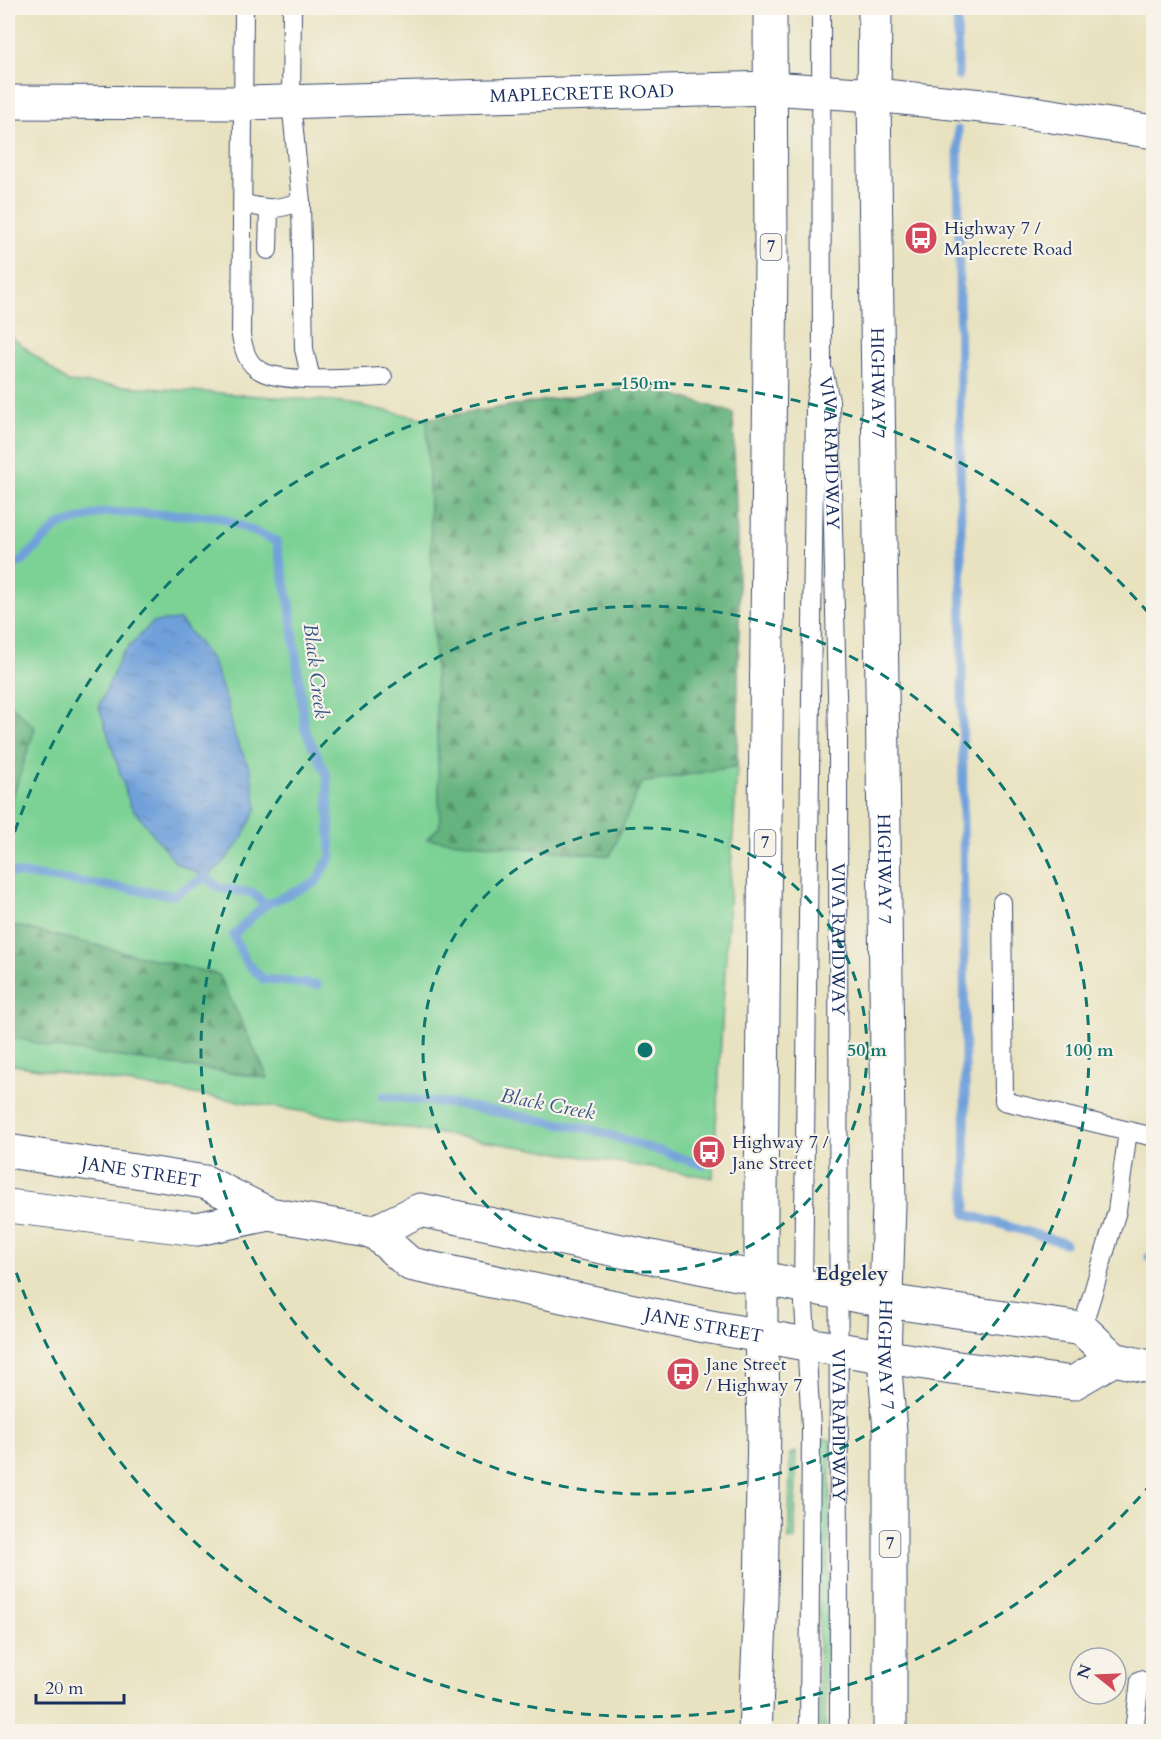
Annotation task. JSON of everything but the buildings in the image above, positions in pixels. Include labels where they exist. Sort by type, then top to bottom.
[{"type":"main road","name":"7","points":[[755,1731],[764,1424],[761,1336],[761,1172],[771,271],[770,8]]},
{"type":"main road","name":"HIGHWAY 7","points":[[875,8],[874,95],[890,1204],[884,1357],[890,1431],[890,1731]]},
{"type":"main road","name":"MAPLECRETE ROAD","points":[[8,102],[244,103],[770,88],[874,95],[1001,108],[1154,132]]},
{"type":"main road","name":"JANE STREET","points":[[8,1152],[205,1182],[269,1214],[374,1232],[410,1264],[761,1336],[884,1357],[1073,1383],[1114,1359]]},
{"type":"main road","name":"JANE STREET","points":[[8,1206],[197,1229],[269,1214]]},
{"type":"main road","points":[[374,1232],[420,1210],[839,1293],[1082,1329],[1114,1359],[1154,1368]]},
{"type":"main road","points":[[759,1655],[770,1731]]},
{"type":"lane","points":[[244,8],[241,336],[245,356],[260,371],[276,376],[383,377]]},
{"type":"lane","points":[[292,8],[291,100],[301,202],[304,349],[311,378]]},
{"type":"lane","name":"VIVA RAPIDWAY","points":[[809,1731],[811,1427],[803,1286],[815,404],[822,366],[821,8]]},
{"type":"lane","points":[[243,203],[260,208],[276,209],[301,202]]},
{"type":"lane","points":[[268,250],[269,209]]},
{"type":"lane","name":"VIVA RAPIDWAY","points":[[822,366],[830,401],[838,736],[839,1731]]},
{"type":"lane","points":[[1002,902],[1004,1101],[1154,1137]]},
{"type":"lane","points":[[1082,1329],[1117,1211],[1128,1131]]},
{"type":"lane","points":[[1134,1731],[1140,1680]]},
{"type":"green space","points":[[8,334],[68,382],[342,402],[427,419],[602,392],[739,605],[737,766],[713,1178],[8,1064]]},
{"type":"green space","points":[[643,385],[733,413],[739,605],[737,766],[641,783],[610,856],[427,839],[440,826],[427,419]]},
{"type":"green space","points":[[8,702],[35,728],[8,812]]},
{"type":"green space","points":[[8,924],[219,975],[268,1078],[56,1048],[8,1036]]},
{"type":"green space","points":[[821,1439],[831,1440],[825,1731],[819,1732],[819,1572]]},
{"type":"green space","points":[[796,1452],[795,1540],[789,1540],[790,1454]]},
{"type":"water","points":[[180,620],[212,660],[227,702],[235,737],[250,769],[257,808],[241,840],[223,863],[206,877],[176,863],[130,805],[99,706],[122,654],[153,622]]},
{"type":"waterway","points":[[957,8],[958,76]]},
{"type":"waterway","points":[[958,130],[966,1214],[1065,1243]]},
{"type":"waterway","name":"Black Creek","points":[[8,568],[22,561],[59,525],[104,512],[217,516],[276,541],[290,606],[305,730],[327,775],[331,856],[316,882],[265,905],[233,935],[246,962],[263,979],[317,985]]},
{"type":"waterway","points":[[8,872],[173,895],[206,877],[219,888],[253,893],[265,905]]},
{"type":"waterway","name":"Black Creek","points":[[383,1096],[460,1105],[594,1130],[703,1165]]},
{"type":"waterway","name":"Black Creek","points":[[1149,1257],[1154,1258]]},
{"type":"place","name":"Highway 7 / Maplecrete Road","points":[[921,238]]},
{"type":"place","name":"Highway 7 / Jane Street","points":[[709,1152]]},
{"type":"place","name":"Jane Street / Highway 7","points":[[683,1374]]},
{"type":"district","name":"Edgeley","points":[[852,1273]]}]
